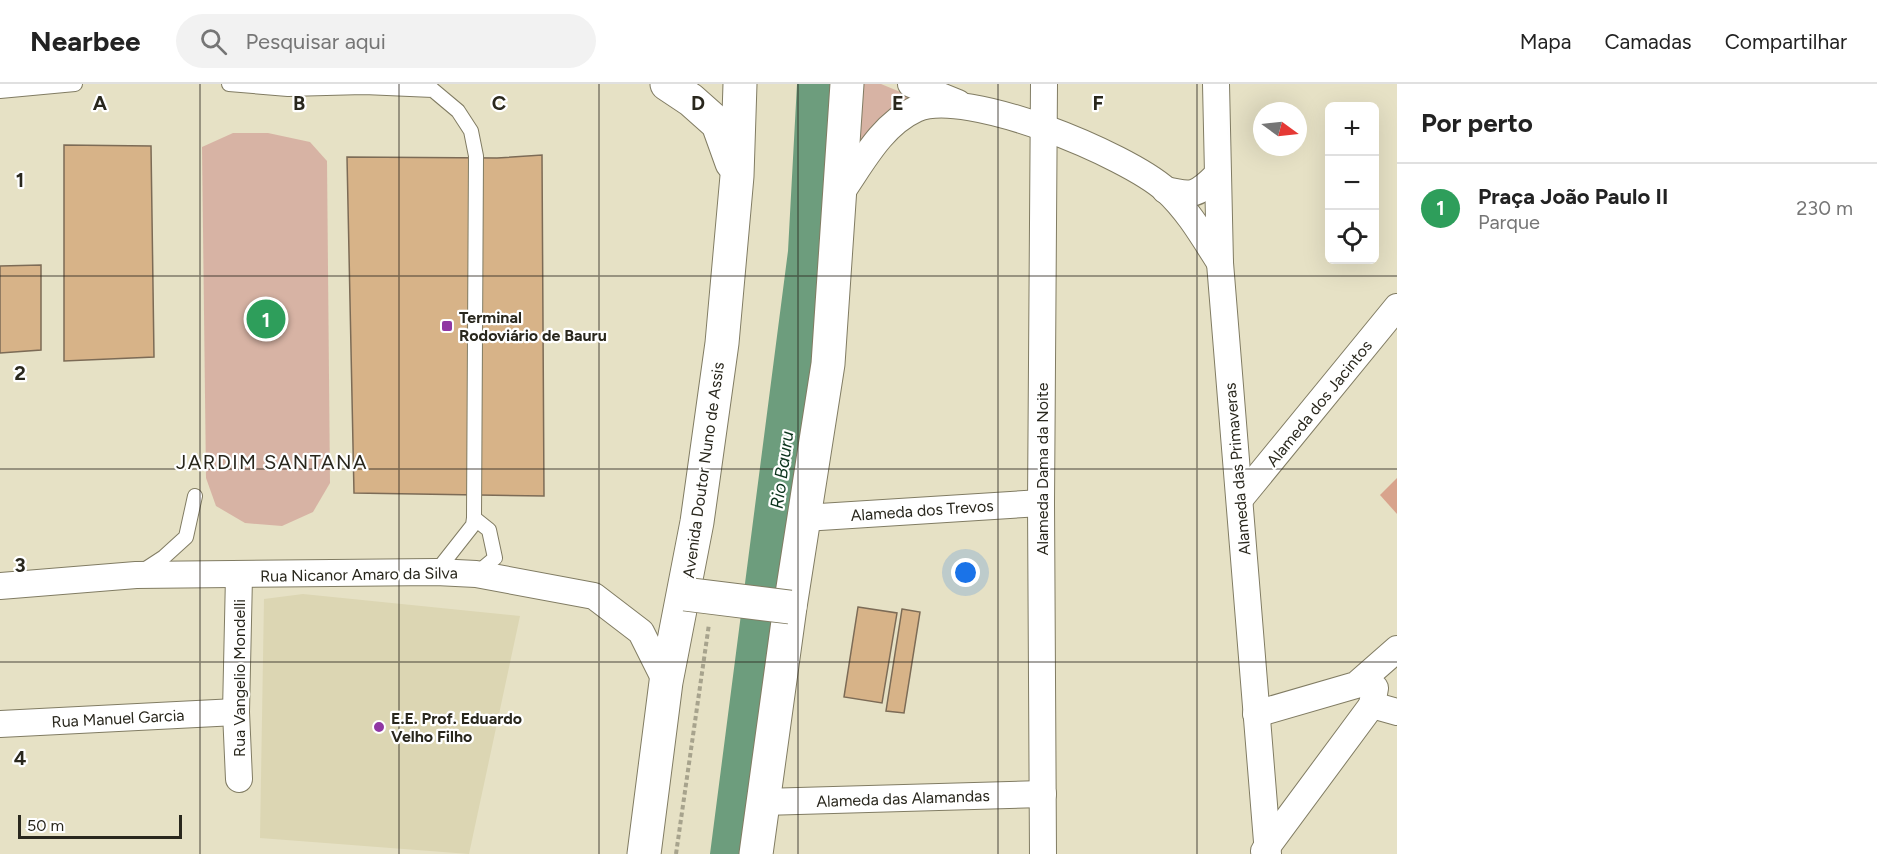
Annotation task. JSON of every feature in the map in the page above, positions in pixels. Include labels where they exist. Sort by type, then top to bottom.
[{"type":"main road","points":[[667,84],[691,100],[718,124],[737,176]]},
{"type":"main road","name":"Avenida Doutor Nuno de Assis","points":[[644,854],[666,682],[685,594],[722,343],[737,176],[740,84]]},
{"type":"main road","points":[[756,854],[790,607],[828,364],[842,193],[847,84]]},
{"type":"main road","points":[[685,594],[790,607]]},
{"type":"street","points":[[911,84],[966,107],[1015,117],[1115,156],[1165,190],[1193,222],[1220,263]]},
{"type":"street","name":"Alameda Dama da Noite","points":[[1043,854],[1041,503],[1044,84]]},
{"type":"street","name":"Alameda das Primaveras","points":[[1216,84],[1216,176],[1220,263],[1266,851]]},
{"type":"street","points":[[842,193],[887,129],[917,108],[966,107]]},
{"type":"street","points":[[1165,190],[1189,195],[1202,190],[1216,176]]},
{"type":"street","name":"Alameda dos Jacintos","points":[[1240,499],[1397,307]]},
{"type":"street","name":"Alameda dos Trevos","points":[[804,518],[1041,503]]},
{"type":"street","name":"Rua Nicanor Amaro da Silva","points":[[2,583],[136,575],[239,576],[436,572],[476,574],[594,596],[641,632],[666,682]]},
{"type":"street","name":"Rua Vangelio Mondelli","points":[[239,576],[236,712],[239,779]]},
{"type":"street","points":[[1256,714],[1356,685],[1388,657]]},
{"type":"street","points":[[1266,851],[1372,705],[1388,657]]},
{"type":"street","points":[[1372,705],[1397,712]]},
{"type":"street","name":"Rua Manuel Garcia","points":[[0,724],[236,712]]},
{"type":"street","name":"Alameda das Alamandas","points":[[763,802],[1043,794]]},
{"type":"lane","points":[[0,91],[75,84]]},
{"type":"lane","points":[[229,84],[288,89],[364,87],[433,90],[458,111],[471,131],[476,156],[474,518],[473,525],[436,572]]},
{"type":"lane","points":[[136,575],[164,557],[186,537],[195,496]]},
{"type":"lane","points":[[474,518],[489,530],[495,558],[476,574]]},
{"type":"shaded area","points":[[862,84],[881,84],[915,98],[860,155]]},
{"type":"shaded area","points":[[233,133],[268,133],[310,142],[327,161],[330,483],[313,512],[282,526],[245,523],[216,506],[206,478],[202,147]]},
{"type":"shaded area","points":[[1397,478],[1397,514],[1380,495]]},
{"type":"shaded area","name":"E.E. Prof. Eduardo Velho Filho","points":[[303,594],[520,616],[469,854],[260,838],[264,599]]},
{"type":"water","name":"Rio Bauru","points":[[797,84],[844,84],[844,100],[753,854],[710,854],[788,251]]},
{"type":"building","points":[[64,145],[151,146],[154,357],[64,361]]},
{"type":"building","name":"Terminal Rodoviário de Bauru","points":[[542,155],[544,496],[354,493],[347,157],[497,158]]},
{"type":"building","points":[[41,265],[41,350],[0,353],[0,266]]},
{"type":"building","points":[[858,607],[897,613],[882,703],[844,697]]},
{"type":"building","points":[[902,609],[920,612],[904,713],[886,711]]},
{"type":"place","name":"Praça João Paulo II","points":[[266,319]]},
{"type":"place","name":"Terminal Rodoviário de Bauru","points":[[447,326]]},
{"type":"place","name":"E.E. Prof. Eduardo Velho Filho","points":[[379,727]]},
{"type":"district","name":"JARDIM SANTANA","points":[[272,462]]}]
